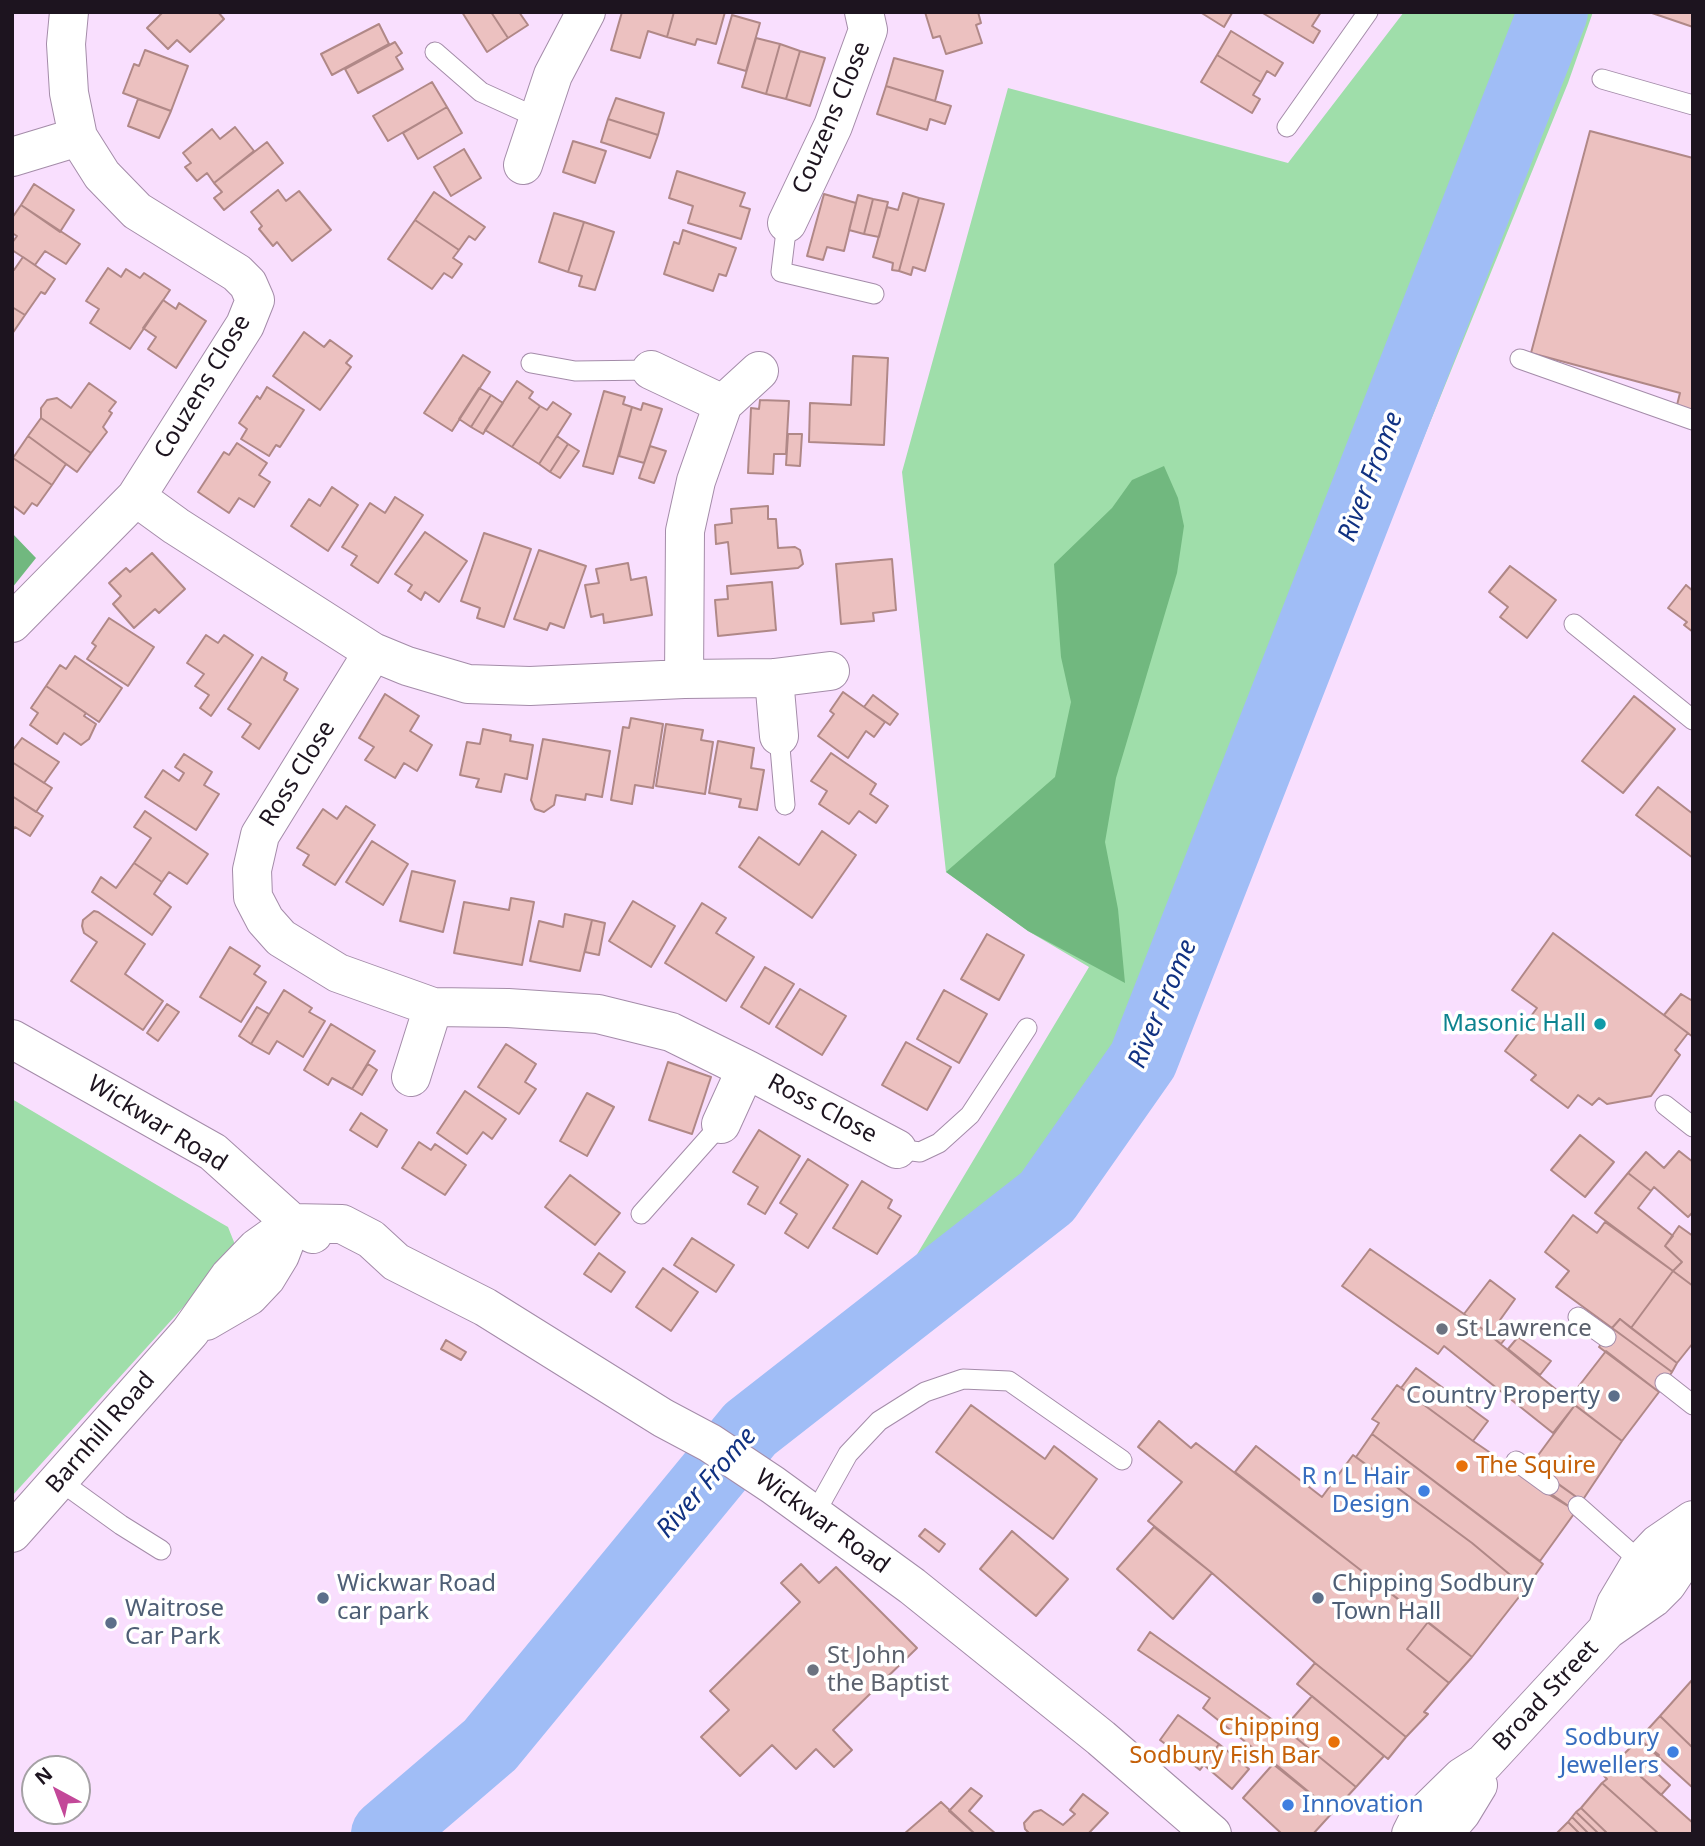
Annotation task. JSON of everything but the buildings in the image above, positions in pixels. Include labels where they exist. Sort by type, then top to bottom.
[{"type":"street","name":"Couzens Close","points":[[12,624],[136,497],[245,325],[255,300],[248,284],[237,273],[137,211],[102,175],[78,136],[69,93],[66,44],[69,12]]},
{"type":"street","points":[[523,165],[553,75],[586,12]]},
{"type":"street","name":"Couzens Close","points":[[788,223],[833,126],[868,30],[864,12]]},
{"type":"street","points":[[12,157],[78,136]]},
{"type":"street","points":[[651,370],[723,404]]},
{"type":"street","points":[[684,679],[685,531],[696,481],[723,404],[759,371]]},
{"type":"street","points":[[136,497],[176,526],[373,652],[407,666],[468,684],[530,686],[774,678],[830,671]]},
{"type":"street","name":"Ross Close","points":[[373,652],[260,835],[252,870],[253,897],[265,920],[281,938],[338,973],[433,1007],[508,1008],[598,1014],[670,1032],[897,1149]]},
{"type":"street","points":[[774,678],[779,736]]},
{"type":"street","points":[[411,1077],[433,1007]]},
{"type":"street","name":"Wickwar Road","points":[[12,1039],[213,1152],[292,1223],[344,1251],[370,1260],[396,1262],[485,1307],[663,1418],[710,1443],[769,1482],[912,1586],[1101,1738],[1212,1834]]},
{"type":"street","name":"Ross Close","points":[[720,1124],[746,1069]]},
{"type":"street","name":"Barnhill Road","points":[[12,1533],[190,1332],[239,1267],[257,1248],[292,1223]]},
{"type":"street","name":"Broad Street","points":[[1608,1630],[1616,1604],[1640,1562],[1658,1544],[1693,1521]]},
{"type":"street","name":"Broad Street","points":[[1411,1834],[1418,1820],[1442,1795],[1462,1777],[1484,1763],[1608,1630],[1653,1598],[1667,1584],[1681,1563],[1693,1521]]},
{"type":"street","name":"Broad Street","points":[[1443,1834],[1477,1789],[1484,1763]]},
{"type":"lane","points":[[1287,127],[1368,12]]},
{"type":"lane","points":[[435,52],[481,92],[538,118]]},
{"type":"lane","points":[[1602,79],[1693,104]]},
{"type":"lane","points":[[788,223],[781,272],[874,294]]},
{"type":"lane","points":[[1520,359],[1693,420]]},
{"type":"lane","points":[[531,363],[575,371],[651,370]]},
{"type":"lane","points":[[1574,624],[1693,720]]},
{"type":"lane","points":[[779,736],[785,805]]},
{"type":"lane","points":[[897,1149],[920,1152],[939,1143],[970,1115],[1027,1028]]},
{"type":"lane","points":[[1665,1105],[1693,1127]]},
{"type":"lane","points":[[641,1214],[720,1124]]},
{"type":"lane","points":[[1578,1317],[1606,1337]]},
{"type":"lane","points":[[814,1515],[848,1454],[879,1421],[925,1392],[963,1379],[1009,1381],[1122,1460]]},
{"type":"lane","points":[[1665,1383],[1693,1405]]},
{"type":"lane","points":[[1516,1461],[1549,1485]]},
{"type":"lane","points":[[60,1481],[161,1550]]},
{"type":"lane","points":[[1578,1506],[1640,1562]]},
{"type":"green space","points":[[1404,12],[1593,12],[1568,83],[1169,1064],[1060,1211],[944,1303],[910,1266],[1089,967],[1028,931],[946,872],[902,472],[1008,88],[1288,163]]},
{"type":"green space","points":[[1164,466],[1178,498],[1184,526],[1177,573],[1116,778],[1105,842],[1118,909],[1125,983],[1028,931],[946,872],[1055,777],[1071,702],[1061,657],[1054,564],[1112,508],[1132,480]]},
{"type":"green space","points":[[12,533],[36,558],[12,588]]},
{"type":"green space","points":[[12,1099],[228,1227],[234,1242],[234,1251],[12,1496]]},
{"type":"waterway","name":"River Frome","points":[[386,1834],[490,1745],[750,1429],[1047,1197],[1143,1060],[1553,12]]},
{"type":"place","name":"Masonic Hall","points":[[1600,1024]]},
{"type":"place","name":"St Lawrence","points":[[1442,1329]]},
{"type":"place","name":"Country Property","points":[[1614,1396]]},
{"type":"place","name":"The Squire","points":[[1462,1466]]},
{"type":"place","name":"R n L Hair Design","points":[[1424,1491]]},
{"type":"place","name":"Wickwar Road car park","points":[[323,1598]]},
{"type":"place","name":"Chipping Sodbury Town Hall","points":[[1318,1598]]},
{"type":"place","name":"Waitrose Car Park","points":[[111,1623]]},
{"type":"place","name":"St John the Baptist","points":[[813,1670]]},
{"type":"place","name":"Chipping Sodbury Fish Bar","points":[[1334,1742]]},
{"type":"place","name":"Sodbury Jewellers","points":[[1673,1752]]},
{"type":"place","name":"Innovation","points":[[1288,1805]]}]
